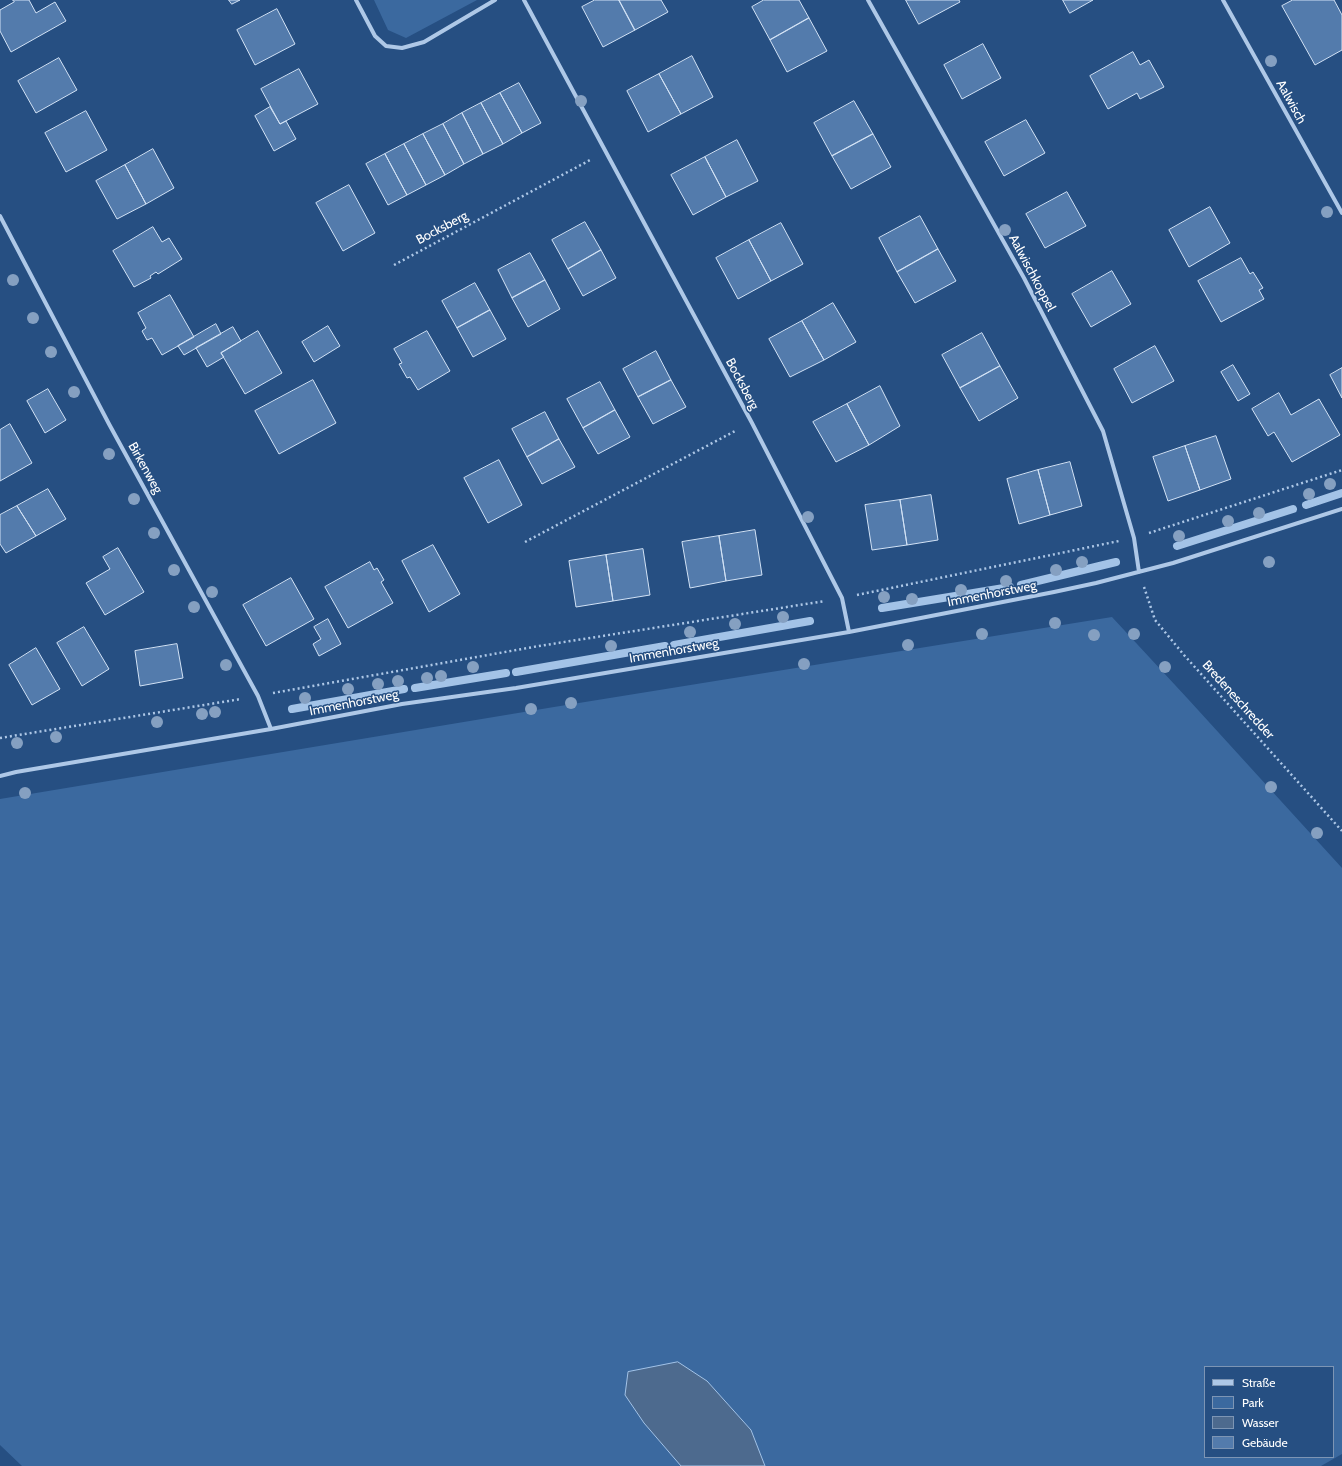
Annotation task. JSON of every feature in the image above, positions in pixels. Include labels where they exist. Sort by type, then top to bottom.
[{"type":"street","points":[[356,0],[375,36],[386,46],[402,48],[424,42],[496,0]]},
{"type":"street","name":"Bocksberg","points":[[524,0],[752,423],[842,598],[849,632]]},
{"type":"street","name":"Aalwischkoppel","points":[[868,0],[1020,271],[1103,431],[1134,538],[1139,572]]},
{"type":"street","name":"Aalwisch","points":[[1223,0],[1342,214]]},
{"type":"street","name":"Birkenweg","points":[[0,216],[109,424],[258,696],[271,729]]},
{"type":"street","name":"Immenhorstweg","points":[[0,776],[16,772],[271,729],[402,704],[516,688],[849,632],[1096,583],[1173,563],[1342,509]]},
{"type":"path","name":"Bocksberg","points":[[394,265],[605,152]]},
{"type":"path","points":[[525,542],[752,423]]},
{"type":"path","points":[[0,738],[258,696],[539,646],[842,598],[1134,538],[1342,470]]},
{"type":"path","name":"Bredeneschredder","points":[[1139,572],[1154,620],[1342,831]]},
{"type":"green space","points":[[374,0],[477,0],[406,38],[388,30]]},
{"type":"green space","points":[[1112,617],[1342,868],[1342,1454],[1321,1466],[765,1466],[751,1430],[707,1381],[625,1395],[644,1423],[681,1466],[22,1466],[0,1445],[0,799],[554,707]]},
{"type":"water","points":[[678,1362],[707,1381],[751,1430],[765,1466],[681,1466],[644,1423],[625,1395],[628,1372]]},
{"type":"building","points":[[13,0],[29,0],[36,13],[55,2],[66,21],[11,52],[0,31],[0,10],[14,2]]},
{"type":"building","points":[[229,0],[240,0],[232,4]]},
{"type":"building","points":[[595,0],[619,0],[635,30],[603,47],[582,7]]},
{"type":"building","points":[[619,0],[661,0],[668,12],[635,30]]},
{"type":"building","points":[[764,0],[799,0],[809,18],[770,40],[752,7]]},
{"type":"building","points":[[906,0],[959,0],[960,2],[919,24]]},
{"type":"building","points":[[1063,0],[1093,0],[1070,13]]},
{"type":"building","points":[[1293,0],[1334,0],[1342,15],[1342,50],[1315,65],[1282,6]]},
{"type":"building","points":[[277,9],[295,44],[255,65],[237,30]]},
{"type":"building","points":[[809,18],[827,51],[787,72],[770,40]]},
{"type":"building","points":[[983,44],[1001,78],[962,99],[944,65]]},
{"type":"building","points":[[1133,52],[1140,65],[1149,60],[1164,87],[1140,99],[1137,93],[1108,109],[1090,76]]},
{"type":"building","points":[[692,56],[713,97],[681,114],[659,74]]},
{"type":"building","points":[[59,58],[77,90],[36,113],[18,81]]},
{"type":"building","points":[[299,69],[318,104],[280,124],[261,89]]},
{"type":"building","points":[[659,74],[681,114],[648,132],[627,91]]},
{"type":"building","points":[[519,83],[541,123],[522,133],[500,93]]},
{"type":"building","points":[[500,93],[522,133],[503,144],[481,103]]},
{"type":"building","points":[[854,101],[873,134],[832,156],[814,123]]},
{"type":"building","points":[[481,103],[503,144],[483,154],[462,113]]},
{"type":"building","points":[[270,107],[280,124],[286,121],[296,139],[274,151],[255,116]]},
{"type":"building","points":[[86,111],[107,150],[66,172],[45,133]]},
{"type":"building","points":[[462,113],[483,154],[464,164],[443,124]]},
{"type":"building","points":[[1026,120],[1045,153],[1004,176],[985,142]]},
{"type":"building","points":[[443,124],[464,164],[445,175],[423,134]]},
{"type":"building","points":[[423,134],[445,175],[426,185],[404,144]]},
{"type":"building","points":[[873,134],[891,167],[851,189],[832,156]]},
{"type":"building","points":[[737,140],[758,181],[726,197],[705,157]]},
{"type":"building","points":[[404,144],[426,185],[407,195],[385,154]]},
{"type":"building","points":[[153,149],[174,188],[146,204],[125,165]]},
{"type":"building","points":[[385,154],[407,195],[388,205],[366,164]]},
{"type":"building","points":[[705,157],[726,197],[693,215],[671,175]]},
{"type":"building","points":[[125,165],[146,204],[117,219],[96,181]]},
{"type":"building","points":[[349,185],[375,233],[343,251],[316,203]]},
{"type":"building","points":[[1067,192],[1086,226],[1045,248],[1026,214]]},
{"type":"building","points":[[1210,207],[1230,243],[1189,267],[1169,230]]},
{"type":"building","points":[[920,216],[938,249],[897,272],[879,238]]},
{"type":"building","points":[[585,222],[601,250],[568,269],[552,240]]},
{"type":"building","points":[[781,223],[803,264],[771,281],[749,240]]},
{"type":"building","points":[[153,227],[162,242],[169,238],[182,259],[158,274],[156,272],[150,276],[151,278],[134,287],[113,251]]},
{"type":"building","points":[[749,240],[771,281],[738,299],[716,258]]},
{"type":"building","points":[[938,249],[956,281],[915,303],[897,272]]},
{"type":"building","points":[[601,250],[616,278],[583,296],[568,269]]},
{"type":"building","points":[[530,253],[545,280],[512,298],[498,270]]},
{"type":"building","points":[[1241,258],[1250,274],[1253,272],[1263,288],[1259,290],[1264,299],[1221,322],[1198,281]]},
{"type":"building","points":[[1112,271],[1131,304],[1091,327],[1072,294]]},
{"type":"building","points":[[545,280],[560,309],[528,327],[512,298]]},
{"type":"building","points":[[475,283],[490,310],[457,328],[442,301]]},
{"type":"building","points":[[170,295],[194,337],[162,355],[152,338],[147,340],[142,331],[146,328],[138,313]]},
{"type":"building","points":[[833,303],[856,342],[824,360],[802,321]]},
{"type":"building","points":[[490,310],[506,339],[473,357],[457,328]]},
{"type":"building","points":[[802,321],[824,360],[790,377],[769,339]]},
{"type":"building","points":[[216,324],[221,334],[184,355],[178,346]]},
{"type":"building","points":[[328,326],[340,346],[314,362],[302,342]]},
{"type":"building","points":[[233,327],[241,341],[221,353],[224,357],[207,367],[196,348]]},
{"type":"building","points":[[258,331],[282,373],[245,394],[221,353]]},
{"type":"building","points":[[427,331],[450,371],[418,390],[410,377],[407,378],[399,364],[402,363],[394,349]]},
{"type":"building","points":[[982,333],[1000,366],[960,388],[942,355]]},
{"type":"building","points":[[1155,346],[1174,381],[1132,403],[1114,369]]},
{"type":"building","points":[[656,351],[671,380],[638,397],[623,369]]},
{"type":"building","points":[[1233,365],[1250,394],[1238,401],[1221,372]]},
{"type":"building","points":[[1000,366],[1018,398],[979,421],[960,388]]},
{"type":"building","points":[[1342,368],[1342,398],[1330,375]]},
{"type":"building","points":[[313,380],[336,423],[279,454],[255,411]]},
{"type":"building","points":[[671,380],[686,407],[653,424],[638,397]]},
{"type":"building","points":[[600,382],[615,410],[583,428],[567,399]]},
{"type":"building","points":[[880,386],[900,426],[869,445],[847,404]]},
{"type":"building","points":[[48,389],[66,420],[45,433],[27,401]]},
{"type":"building","points":[[1279,393],[1291,415],[1319,399],[1340,435],[1292,462],[1274,432],[1268,436],[1252,409]]},
{"type":"building","points":[[847,404],[869,445],[836,462],[813,422]]},
{"type":"building","points":[[615,410],[630,437],[598,454],[583,428]]},
{"type":"building","points":[[545,412],[559,439],[527,457],[512,429]]},
{"type":"building","points":[[10,424],[32,463],[0,481],[0,430]]},
{"type":"building","points":[[1216,436],[1231,479],[1200,490],[1185,446]]},
{"type":"building","points":[[559,439],[575,467],[542,484],[527,457]]},
{"type":"building","points":[[1185,446],[1200,490],[1168,501],[1153,457]]},
{"type":"building","points":[[499,460],[522,505],[488,523],[464,478]]},
{"type":"building","points":[[1070,462],[1082,506],[1050,515],[1038,470]]},
{"type":"building","points":[[1038,470],[1050,515],[1019,524],[1007,479]]},
{"type":"building","points":[[48,489],[66,519],[36,536],[17,506]]},
{"type":"building","points":[[931,495],[938,540],[907,545],[900,500]]},
{"type":"building","points":[[900,500],[907,545],[872,550],[865,505]]},
{"type":"building","points":[[17,506],[36,536],[6,553],[0,544],[0,515]]},
{"type":"building","points":[[755,530],[762,575],[726,581],[719,536]]},
{"type":"building","points":[[719,536],[726,581],[690,588],[682,542]]},
{"type":"building","points":[[433,545],[460,594],[429,612],[402,561]]},
{"type":"building","points":[[118,548],[144,592],[105,615],[86,583],[110,569],[103,557]]},
{"type":"building","points":[[643,549],[650,595],[613,601],[606,555]]},
{"type":"building","points":[[606,555],[613,601],[576,607],[569,561]]},
{"type":"building","points":[[370,562],[374,570],[377,568],[384,580],[381,582],[393,603],[348,628],[325,587]]},
{"type":"building","points":[[291,578],[314,619],[266,646],[243,605]]},
{"type":"building","points":[[328,619],[341,644],[319,656],[313,644],[321,639],[314,627]]},
{"type":"building","points":[[84,627],[109,669],[82,686],[57,643]]},
{"type":"building","points":[[177,644],[183,678],[140,686],[135,651]]},
{"type":"building","points":[[36,648],[60,689],[32,705],[9,665]]},
{"type":"waterway","points":[[1306,505],[1342,493]]},
{"type":"waterway","points":[[1177,546],[1293,509]]},
{"type":"waterway","points":[[1021,585],[1116,562]]},
{"type":"waterway","points":[[882,608],[1010,587]]},
{"type":"waterway","points":[[674,645],[810,621]]},
{"type":"waterway","points":[[516,672],[665,646]]},
{"type":"waterway","points":[[415,688],[506,673]]},
{"type":"waterway","points":[[292,709],[404,689]]}]
